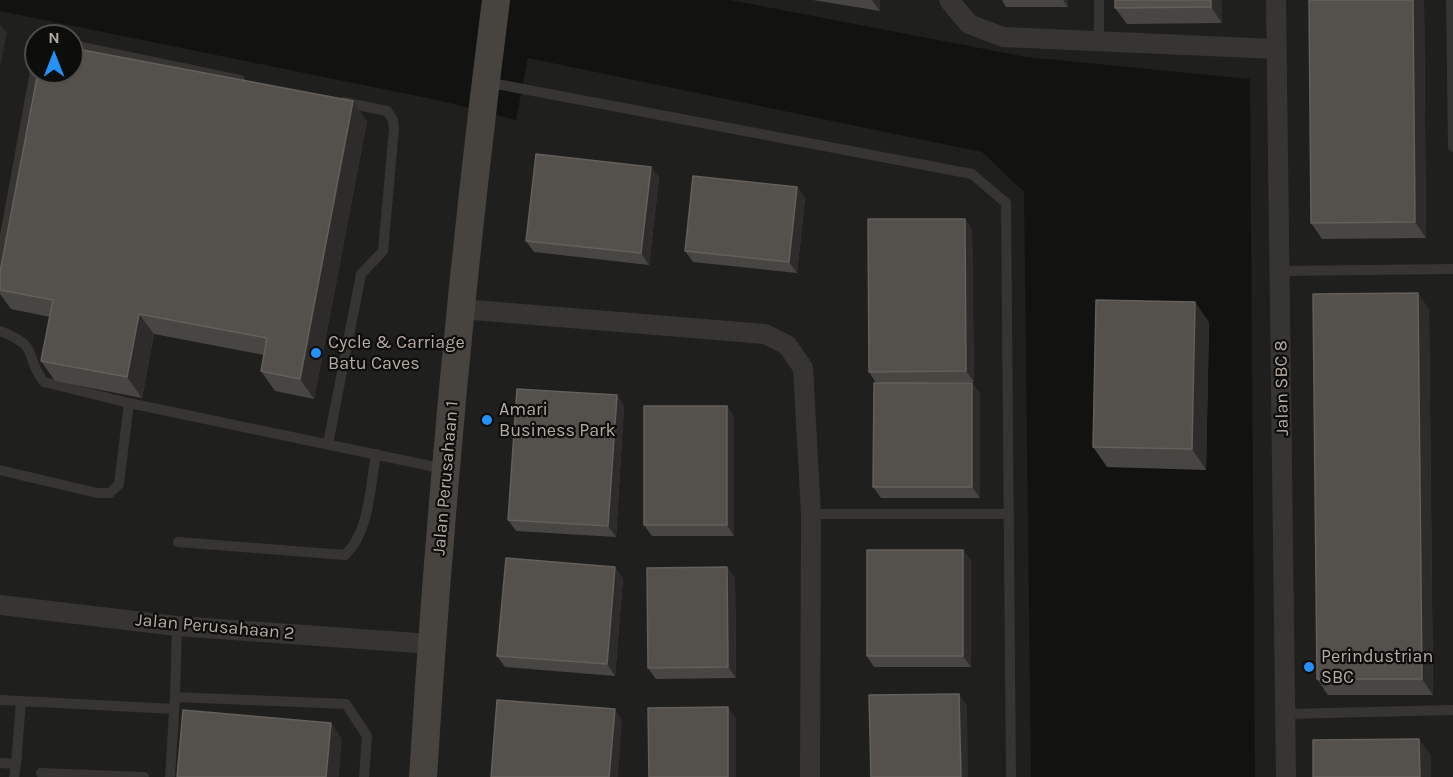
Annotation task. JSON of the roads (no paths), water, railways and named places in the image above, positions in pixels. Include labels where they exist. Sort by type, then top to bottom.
[{"type":"street","name":"Jalan Perusahaan 1","points":[[423,777],[431,644],[461,309],[496,0]]},
{"type":"street","points":[[949,0],[969,24],[1004,37],[1276,49]]},
{"type":"street","name":"Jalan SBC 8","points":[[1276,0],[1287,714],[1286,777]]},
{"type":"street","points":[[461,309],[765,334],[787,345],[803,368],[811,514],[810,777]]},
{"type":"street","name":"Jalan Perusahaan 2","points":[[0,605],[177,626],[431,644]]},
{"type":"lane","points":[[1099,0],[1099,41]]},
{"type":"lane","points":[[1451,0],[1453,147]]},
{"type":"lane","points":[[84,48],[247,82]]},
{"type":"lane","points":[[486,82],[972,174],[1006,203],[1011,777]]},
{"type":"lane","points":[[0,263],[33,84]]},
{"type":"lane","points":[[328,444],[361,274],[383,251],[394,129],[393,120],[387,111],[329,99]]},
{"type":"lane","points":[[1280,271],[1453,269]]},
{"type":"lane","points":[[0,331],[18,338],[29,347],[36,372],[44,382],[129,403],[447,470]]},
{"type":"lane","points":[[0,470],[97,493],[110,493],[119,484],[129,403]]},
{"type":"lane","points":[[178,542],[345,555],[354,547],[361,532],[376,454]]},
{"type":"lane","points":[[811,514],[1009,514]]},
{"type":"lane","points":[[170,777],[177,626]]},
{"type":"lane","points":[[175,697],[346,704],[367,736],[364,777]]},
{"type":"lane","points":[[0,700],[174,709]]},
{"type":"lane","points":[[14,777],[21,701]]},
{"type":"lane","points":[[1287,714],[1453,710]]},
{"type":"lane","points":[[0,763],[16,764]]},
{"type":"lane","points":[[41,773],[144,777]]},
{"type":"place","name":"Cycle & Carriage Batu Caves","points":[[316,353]]},
{"type":"place","name":"Amari Business Park","points":[[487,420]]},
{"type":"place","name":"Perindustrian SBC","points":[[1309,667]]}]
